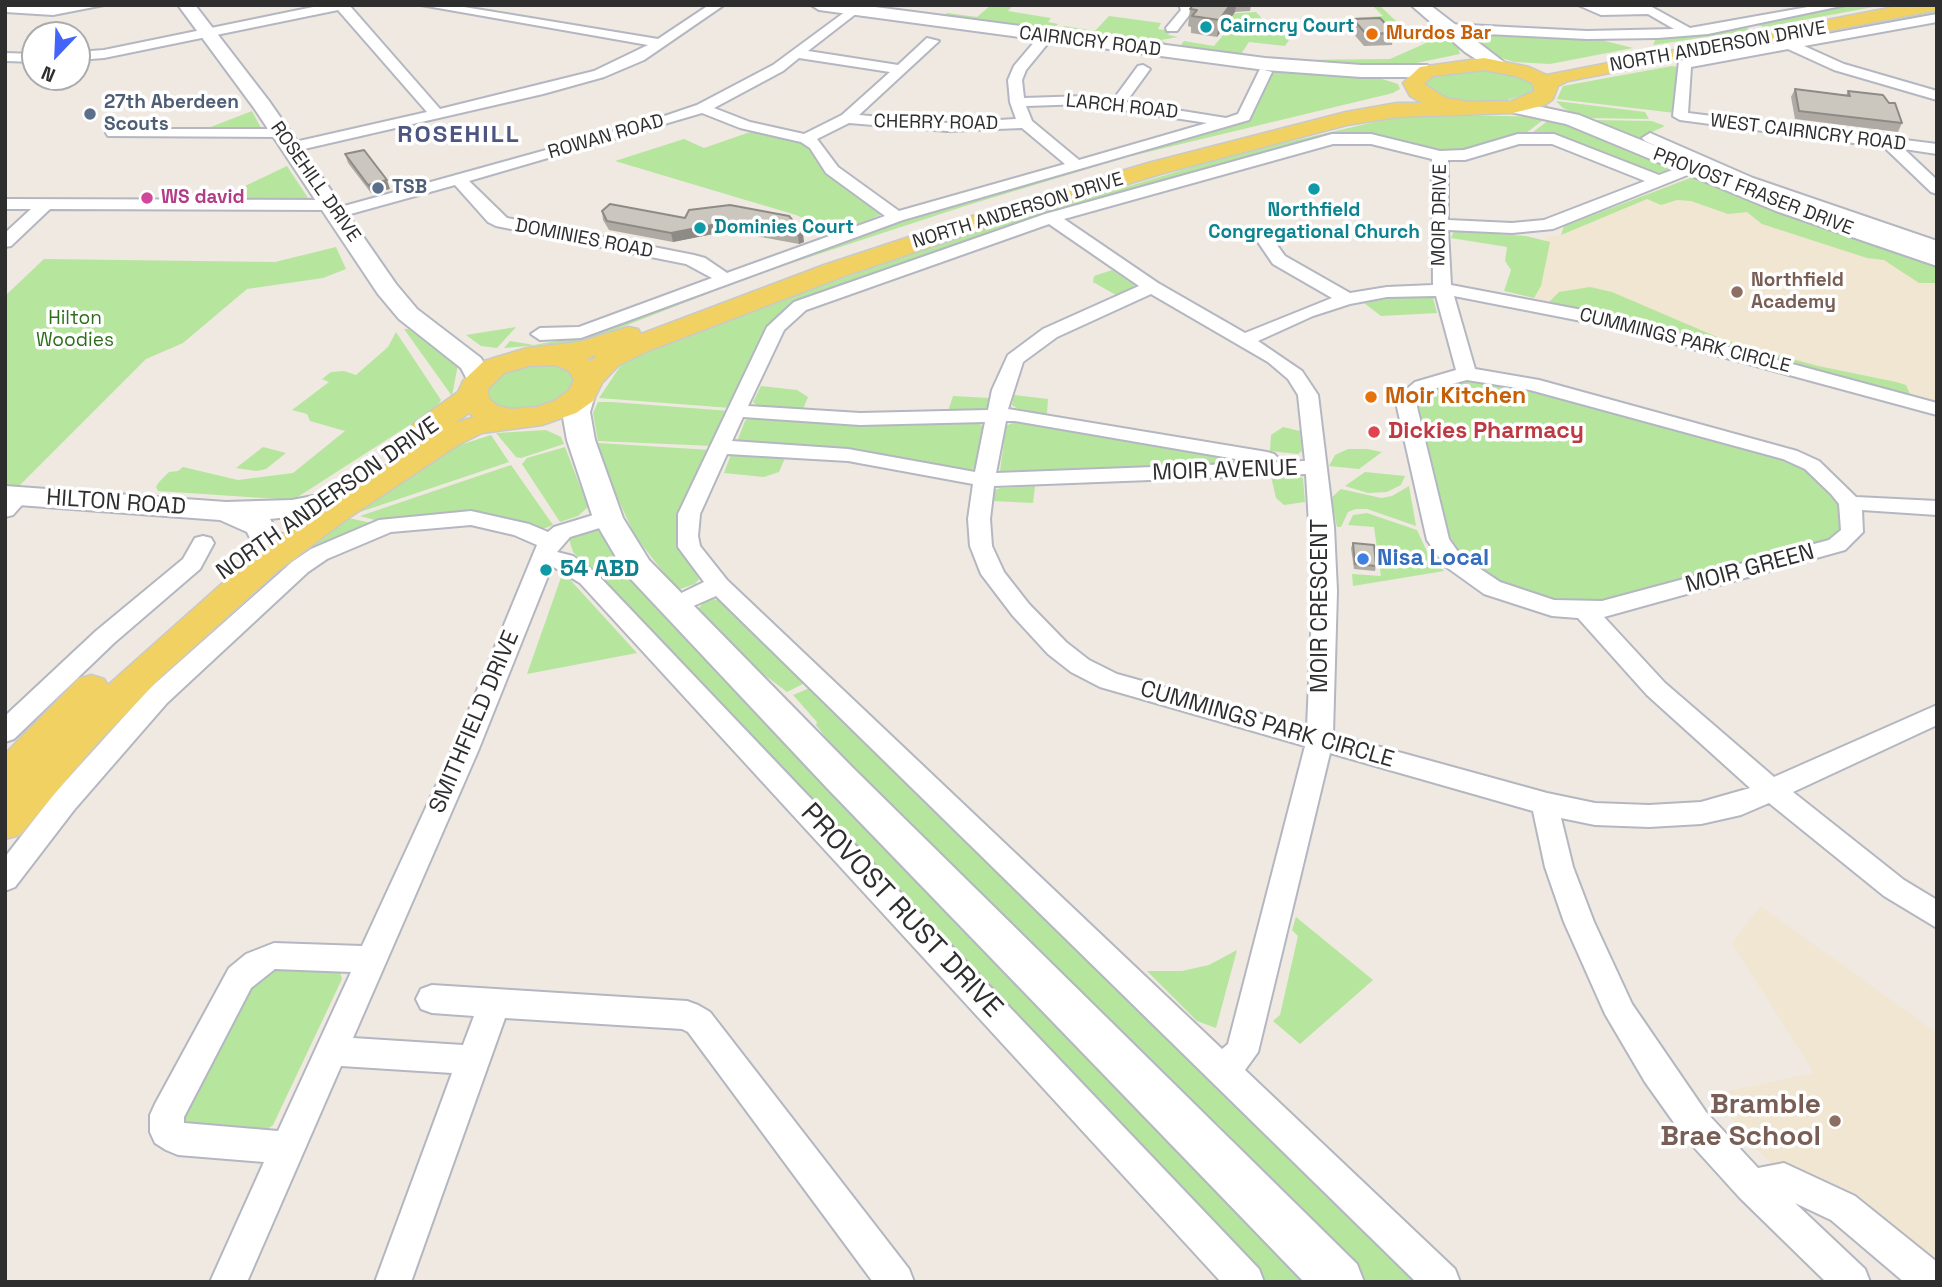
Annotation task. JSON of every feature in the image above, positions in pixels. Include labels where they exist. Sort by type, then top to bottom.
[{"type":"main road","name":"NORTH ANDERSON DRIVE","points":[[5,823],[79,738],[151,665],[236,588],[313,505],[449,415],[475,387],[504,362],[537,349],[595,348],[851,252],[1053,187],[1419,82],[1466,56],[1508,68],[1559,68],[1899,5]]},
{"type":"main road","name":"NORTH ANDERSON DRIVE","points":[[5,780],[119,663],[206,585],[447,438],[473,426],[565,407],[609,359],[638,345],[833,271],[1006,213],[1156,168],[1371,113],[1408,109],[1513,107],[1537,100],[1546,91],[1551,80],[1574,73],[1935,5]]},
{"type":"main road","points":[[1508,68],[1539,79],[1546,91]]},
{"type":"main road","points":[[1419,82],[1440,104],[1470,109]]},
{"type":"main road","points":[[537,349],[580,365],[585,387]]},
{"type":"main road","points":[[475,387],[480,408],[520,418]]},
{"type":"street","points":[[5,8],[53,11],[98,5]]},
{"type":"street","name":"ROSEHILL DRIVE","points":[[186,5],[286,140],[408,314],[454,347],[472,364],[475,387]]},
{"type":"street","points":[[427,5],[662,43]]},
{"type":"street","points":[[113,133],[286,140],[437,114],[573,82],[621,66],[662,43],[718,5]]},
{"type":"street","name":"CAIRNCRY ROAD","points":[[819,5],[853,10],[883,9],[1046,37],[1265,64],[1361,71],[1419,82]]},
{"type":"street","points":[[1172,28],[1187,10],[1185,5]]},
{"type":"street","points":[[1419,5],[1447,28],[1466,56]]},
{"type":"street","points":[[1584,5],[1601,10],[1650,10],[1689,32]]},
{"type":"street","name":"NORTH ANDERSON DRIVE","points":[[1447,28],[1594,36],[1689,32],[1840,5]]},
{"type":"street","points":[[91,55],[342,6],[437,114]]},
{"type":"street","name":"ROWAN ROAD","points":[[5,204],[333,209],[458,179],[702,108],[750,85],[798,54],[853,10]]},
{"type":"street","name":"NORTH ANDERSON DRIVE","points":[[1680,116],[1684,64],[1937,18]]},
{"type":"street","points":[[1046,37],[1019,69],[1015,80],[1017,102],[1025,123],[1074,163]]},
{"type":"street","points":[[806,139],[847,118],[932,41]]},
{"type":"street","points":[[1788,44],[1839,67],[1937,96]]},
{"type":"street","points":[[798,54],[899,69]]},
{"type":"street","points":[[5,74],[21,63]]},
{"type":"street","points":[[1116,104],[1143,69]]},
{"type":"street","name":"NORTH ANDERSON DRIVE","points":[[537,349],[723,278],[897,217],[1074,163],[1244,117],[1265,72]]},
{"type":"street","name":"PROVOST FRASER DRIVE","points":[[1546,91],[1553,108],[1572,119]]},
{"type":"street","points":[[1906,104],[1920,93]]},
{"type":"street","name":"LARCH ROAD","points":[[1017,102],[1074,100],[1116,104],[1213,118],[1225,123]]},
{"type":"street","name":"PROVOST FRASER DRIVE","points":[[1513,107],[1572,119],[1642,142],[1689,169],[1861,228],[1937,259]]},
{"type":"street","points":[[702,108],[745,125],[806,139],[816,145],[832,170],[897,217]]},
{"type":"street","points":[[1642,142],[1672,126],[1680,116]]},
{"type":"street","name":"WEST CAIRNCRY ROAD","points":[[1680,116],[1937,149]]},
{"type":"street","name":"CHERRY ROAD","points":[[847,118],[947,127],[1025,123]]},
{"type":"street","name":"MOIR DRIVE","points":[[1467,374],[1442,288],[1440,156],[1465,155],[1528,138],[1554,139],[1660,181]]},
{"type":"street","name":"NORTH ANDERSON DRIVE","points":[[737,411],[776,327],[800,306],[1051,218],[1332,139],[1371,139],[1440,156]]},
{"type":"street","points":[[1642,142],[1861,228],[1937,247]]},
{"type":"street","points":[[1889,143],[1937,189]]},
{"type":"street","points":[[1439,224],[1536,227],[1689,169]]},
{"type":"street","name":"DOMINIES ROAD","points":[[458,179],[494,218],[502,222],[688,259],[723,278]]},
{"type":"street","points":[[5,242],[46,204]]},
{"type":"street","name":"MOIR CRESCENT","points":[[1051,218],[1152,287],[1244,340],[1295,375],[1308,395],[1325,591],[1320,740],[1242,1052],[1221,1070]]},
{"type":"street","points":[[1266,242],[1279,260],[1347,299]]},
{"type":"street","name":"CUMMINGS PARK CIRCLE","points":[[1152,287],[1033,342],[1015,359],[1006,374],[984,480],[979,519],[981,546],[993,574],[1021,610],[1057,648],[1080,666],[1109,681],[1547,804],[1595,814],[1662,816],[1701,813],[1741,804],[1937,714]]},
{"type":"street","name":"CUMMINGS PARK CIRCLE","points":[[1244,340],[1307,312],[1347,299],[1387,292],[1442,288],[1498,296],[1602,319],[1937,409]]},
{"type":"street","name":"ROSEHILL DRIVE","points":[[454,347],[487,355],[537,349]]},
{"type":"street","name":"MOIR GREEN","points":[[1467,374],[1532,384],[1790,455],[1827,477],[1850,503],[1852,532],[1837,545],[1585,611],[1552,608],[1492,588],[1453,561],[1438,540],[1407,407],[1410,396],[1422,386],[1441,378],[1467,374]]},
{"type":"street","name":"PROVOST RUST DRIVE","points":[[585,387],[576,412],[581,440],[608,518],[637,567],[673,607],[1339,1282]]},
{"type":"street","points":[[737,411],[689,514],[687,536],[689,547],[695,556],[719,584],[1441,1282]]},
{"type":"street","name":"MOIR AVENUE","points":[[737,411],[860,419],[1015,415],[1316,467]]},
{"type":"street","points":[[520,418],[561,423],[581,440]]},
{"type":"street","name":"MOIR AVENUE","points":[[721,447],[848,455],[984,480],[1316,467]]},
{"type":"street","name":"HILTON ROAD","points":[[10,500],[226,511],[292,509],[313,505]]},
{"type":"street","points":[[1850,503],[1937,508]]},
{"type":"street","name":"HILTON ROAD","points":[[226,511],[260,526],[277,543]]},
{"type":"street","name":"NORTH ANDERSON DRIVE","points":[[5,878],[64,802],[158,696],[300,567],[319,554],[387,525],[471,518],[521,529],[547,550]]},
{"type":"street","points":[[547,550],[562,532],[608,518]]},
{"type":"street","name":"NORTH ANDERSON DRIVE","points":[[5,732],[105,637],[192,565],[203,543]]},
{"type":"street","name":"PROVOST RUST DRIVE","points":[[547,550],[588,578],[1246,1282]]},
{"type":"street","name":"SMITHFIELD DRIVE","points":[[229,1282],[474,728],[547,550]]},
{"type":"street","points":[[673,607],[719,584]]},
{"type":"street","points":[[1585,611],[1656,689],[1770,791],[1894,888],[1937,916]]},
{"type":"street","points":[[1547,804],[1547,819],[1563,878],[1579,922],[1621,1014],[1693,1124],[1752,1186],[1852,1282]]},
{"type":"street","points":[[287,1148],[178,1139],[167,1132],[167,1115],[240,978],[257,963],[274,956],[372,960]]},
{"type":"street","points":[[432,999],[687,1015],[699,1022],[896,1282]]},
{"type":"street","points":[[393,1282],[495,1004]]},
{"type":"street","points":[[331,1051],[473,1060]]},
{"type":"street","points":[[1752,1186],[1784,1180],[1843,1208],[1933,1282]]},
{"type":"shaded area","name":"Northfield Academy","points":[[1681,181],[1937,272],[1937,403],[1534,298],[1541,286],[1546,237],[1561,235],[1564,226]]},
{"type":"shaded area","name":"Bramble Brae School","points":[[1760,906],[1937,1033],[1937,1282],[1857,1241],[1754,1147],[1713,1094],[1814,1073],[1732,943]]},
{"type":"green space","points":[[991,5],[1012,6],[1008,11],[1051,18],[1048,22],[1058,24],[1049,33],[941,18],[947,13],[977,17]]},
{"type":"green space","points":[[1192,5],[1222,14],[1256,12],[1263,20],[1279,23],[1383,16],[1372,5],[1379,5],[1396,21],[1298,26],[1285,46],[1249,42],[1239,57],[1178,49],[1184,41],[1214,46],[1229,28],[1247,29],[1238,27],[1242,20],[1193,13],[1195,9]]},
{"type":"green space","points":[[1852,5],[1884,5],[1765,27],[1754,24]]},
{"type":"green space","points":[[1937,8],[1937,16],[1787,42],[1779,39]]},
{"type":"green space","points":[[1109,16],[1161,23],[1158,29],[1171,31],[1168,35],[1178,37],[1161,40],[1171,47],[1056,34],[1064,26],[1095,31]]},
{"type":"green space","points":[[1429,25],[1458,46],[1460,54],[1397,67],[1296,60],[1390,59],[1426,43],[1411,27]]},
{"type":"green space","points":[[1741,26],[1752,30],[1653,45],[1657,36]]},
{"type":"green space","points":[[1465,31],[1589,37],[1633,48],[1550,64],[1514,62],[1492,55]]},
{"type":"green space","points":[[1490,67],[1532,81],[1535,87],[1532,93],[1492,104],[1451,102],[1425,90],[1423,81],[1427,76]]},
{"type":"green space","points":[[1677,67],[1675,113],[1557,99],[1563,86]]},
{"type":"green space","points":[[1272,71],[1376,77],[1398,84],[1400,89],[1393,93],[1127,157],[965,206],[761,273],[586,341],[504,348],[510,341],[534,345],[577,337],[898,219],[1251,119]]},
{"type":"green space","points":[[1556,101],[1645,112],[1649,119],[1584,118],[1563,108]]},
{"type":"green space","points":[[252,111],[262,130],[203,130]]},
{"type":"green space","points":[[1409,114],[1547,117],[1522,136],[1476,150],[1446,154],[1329,137],[1191,172],[1048,215],[795,305],[731,408],[599,398],[623,362],[810,290],[960,237],[1232,155]]},
{"type":"green space","points":[[1553,117],[1673,169],[1654,174],[1529,135]]},
{"type":"green space","points":[[1591,120],[1652,121],[1665,126],[1637,139]]},
{"type":"green space","points":[[756,130],[801,140],[882,211],[880,215],[835,233],[796,215],[615,161],[684,139],[704,148]]},
{"type":"green space","points":[[287,166],[308,198],[220,198]]},
{"type":"green space","points":[[1693,177],[1937,264],[1937,283],[1919,283],[1884,260],[1867,258],[1762,224],[1747,212],[1728,214],[1691,201],[1677,200],[1661,205],[1647,199],[1561,235],[1564,226]]},
{"type":"green space","points":[[1454,231],[1526,236],[1550,242],[1541,286],[1534,298],[1504,291],[1511,270],[1505,261],[1507,247],[1451,238]]},
{"type":"green space","name":"Hilton Woodies","points":[[336,247],[346,269],[323,278],[247,289],[183,343],[146,359],[19,486],[5,485],[5,296],[44,259],[275,262]]},
{"type":"green space","points":[[1112,270],[1134,285],[1133,288],[1116,295],[1093,282],[1094,276]]},
{"type":"green space","points":[[1590,287],[1612,292],[1724,340],[1818,366],[1896,382],[1906,385],[1910,394],[1549,302],[1559,292]]},
{"type":"green space","points":[[1404,296],[1433,298],[1437,313],[1381,316],[1364,303]]},
{"type":"green space","points":[[516,327],[497,348],[481,346],[466,335]]},
{"type":"green space","points":[[404,329],[408,329],[458,364],[452,396]]},
{"type":"green space","points":[[396,332],[441,400],[436,408],[293,500],[158,491],[156,487],[169,472],[183,467],[238,480],[293,473],[345,431],[310,421],[307,414],[292,410],[329,382],[322,379],[331,372],[344,371],[356,375],[388,347]]},
{"type":"green space","points":[[550,363],[571,373],[574,384],[571,390],[549,406],[517,411],[490,404],[484,388],[509,368]]},
{"type":"green space","points":[[1465,379],[1517,383],[1781,457],[1804,467],[1837,496],[1845,527],[1834,540],[1604,603],[1551,601],[1504,586],[1467,562],[1447,532],[1417,407],[1423,394],[1436,386]]},
{"type":"green space","points":[[761,386],[797,390],[808,397],[803,409],[758,406],[753,402]]},
{"type":"green space","points":[[1014,395],[1048,399],[1047,414],[1018,409],[1012,405]]},
{"type":"green space","points":[[953,396],[990,398],[987,410],[948,411]]},
{"type":"green space","points":[[598,402],[730,411],[713,446],[598,441],[593,413]]},
{"type":"green space","points":[[751,416],[974,421],[984,427],[976,468],[962,473],[912,460],[849,451],[741,443],[738,439],[745,421]]},
{"type":"green space","points":[[1021,419],[1244,461],[1241,464],[1000,471],[1006,426]]},
{"type":"green space","points":[[1283,427],[1300,431],[1302,451],[1298,454],[1270,451],[1271,435]]},
{"type":"green space","points":[[546,430],[561,437],[564,444],[521,458],[516,457],[496,433]]},
{"type":"green space","points":[[491,435],[509,462],[354,514],[457,446]]},
{"type":"green space","points":[[598,443],[711,450],[680,539],[685,558],[699,579],[695,584],[680,589],[674,586],[635,536],[613,488]]},
{"type":"green space","points":[[263,447],[286,453],[266,469],[256,471],[236,468]]},
{"type":"green space","points":[[565,447],[588,507],[578,516],[560,522],[522,464],[527,458]]},
{"type":"green space","points":[[1348,449],[1382,452],[1359,469],[1329,466],[1335,455]]},
{"type":"green space","points":[[731,454],[785,458],[779,472],[764,477],[724,473]]},
{"type":"green space","points":[[511,465],[553,525],[540,530],[463,514],[430,514],[382,522],[360,516]]},
{"type":"green space","points":[[1365,472],[1405,476],[1401,485],[1387,492],[1368,493],[1345,486]]},
{"type":"green space","points":[[1293,475],[1303,478],[1305,502],[1284,505],[1276,498],[1271,476]]},
{"type":"green space","points":[[1035,486],[1033,503],[993,501],[994,490]]},
{"type":"green space","points":[[1409,486],[1416,526],[1367,509],[1356,509],[1348,512],[1341,527],[1337,527],[1331,498],[1341,489],[1381,498],[1392,496]]},
{"type":"green space","points":[[1367,513],[1417,530],[1428,554],[1444,571],[1353,586],[1352,574],[1381,576],[1374,527],[1348,525],[1353,515]]},
{"type":"green space","points":[[348,518],[372,523],[323,544],[5,864],[5,854],[27,826],[147,692],[263,585]]},
{"type":"green space","points":[[587,528],[597,530],[606,539],[1315,1282],[1261,1282],[573,552],[569,539],[576,531]]},
{"type":"green space","points":[[563,572],[637,653],[527,674]]},
{"type":"green space","points":[[706,600],[726,602],[807,682],[787,692],[729,648],[695,612]]},
{"type":"green space","points":[[812,687],[1422,1282],[1366,1282],[1263,1178],[1220,1126],[1159,1078],[852,772],[816,725],[817,722],[793,695]]},
{"type":"green space","points":[[1296,917],[1373,980],[1300,1044],[1273,1021],[1280,1015],[1298,936],[1292,930]]},
{"type":"green space","points":[[1237,950],[1216,1028],[1197,1021],[1147,971],[1182,971],[1209,965]]},
{"type":"green space","points":[[280,965],[339,967],[342,979],[273,1125],[253,1139],[189,1132],[182,1105],[240,992]]},
{"type":"building","points":[[1193,5],[1230,5],[1219,20],[1192,16],[1197,10],[1190,9]]},
{"type":"building","points":[[1380,18],[1394,33],[1366,34],[1353,19]]},
{"type":"building","points":[[1795,89],[1850,96],[1848,91],[1883,95],[1889,103],[1895,103],[1902,123],[1799,111]]},
{"type":"building","points":[[364,150],[387,180],[368,185],[345,154]]},
{"type":"building","points":[[610,204],[685,218],[689,210],[730,205],[789,216],[803,233],[798,235],[727,222],[671,233],[607,221],[602,211]]},
{"type":"building","name":"Nisa Local","points":[[1353,543],[1374,545],[1376,566],[1355,564]]},
{"type":"place","name":"Cairncry Court","points":[[1206,27]]},
{"type":"place","name":"Murdos Bar","points":[[1372,34]]},
{"type":"place","name":"27th Aberdeen Scouts","points":[[90,114]]},
{"type":"place","name":"TSB","points":[[378,188]]},
{"type":"place","name":"Northfield Congregational Church","points":[[1314,189]]},
{"type":"place","name":"WS david","points":[[147,198]]},
{"type":"place","name":"Dominies Court","points":[[700,228]]},
{"type":"place","name":"Northfield Academy","points":[[1737,292]]},
{"type":"place","name":"Moir Kitchen","points":[[1371,397]]},
{"type":"place","name":"Dickies Pharmacy","points":[[1374,432]]},
{"type":"place","name":"Nisa Local","points":[[1363,559]]},
{"type":"place","name":"54 ABD","points":[[546,570]]},
{"type":"place","name":"Bramble Brae School","points":[[1835,1121]]},
{"type":"district","name":"ROSEHILL","points":[[459,135]]}]
